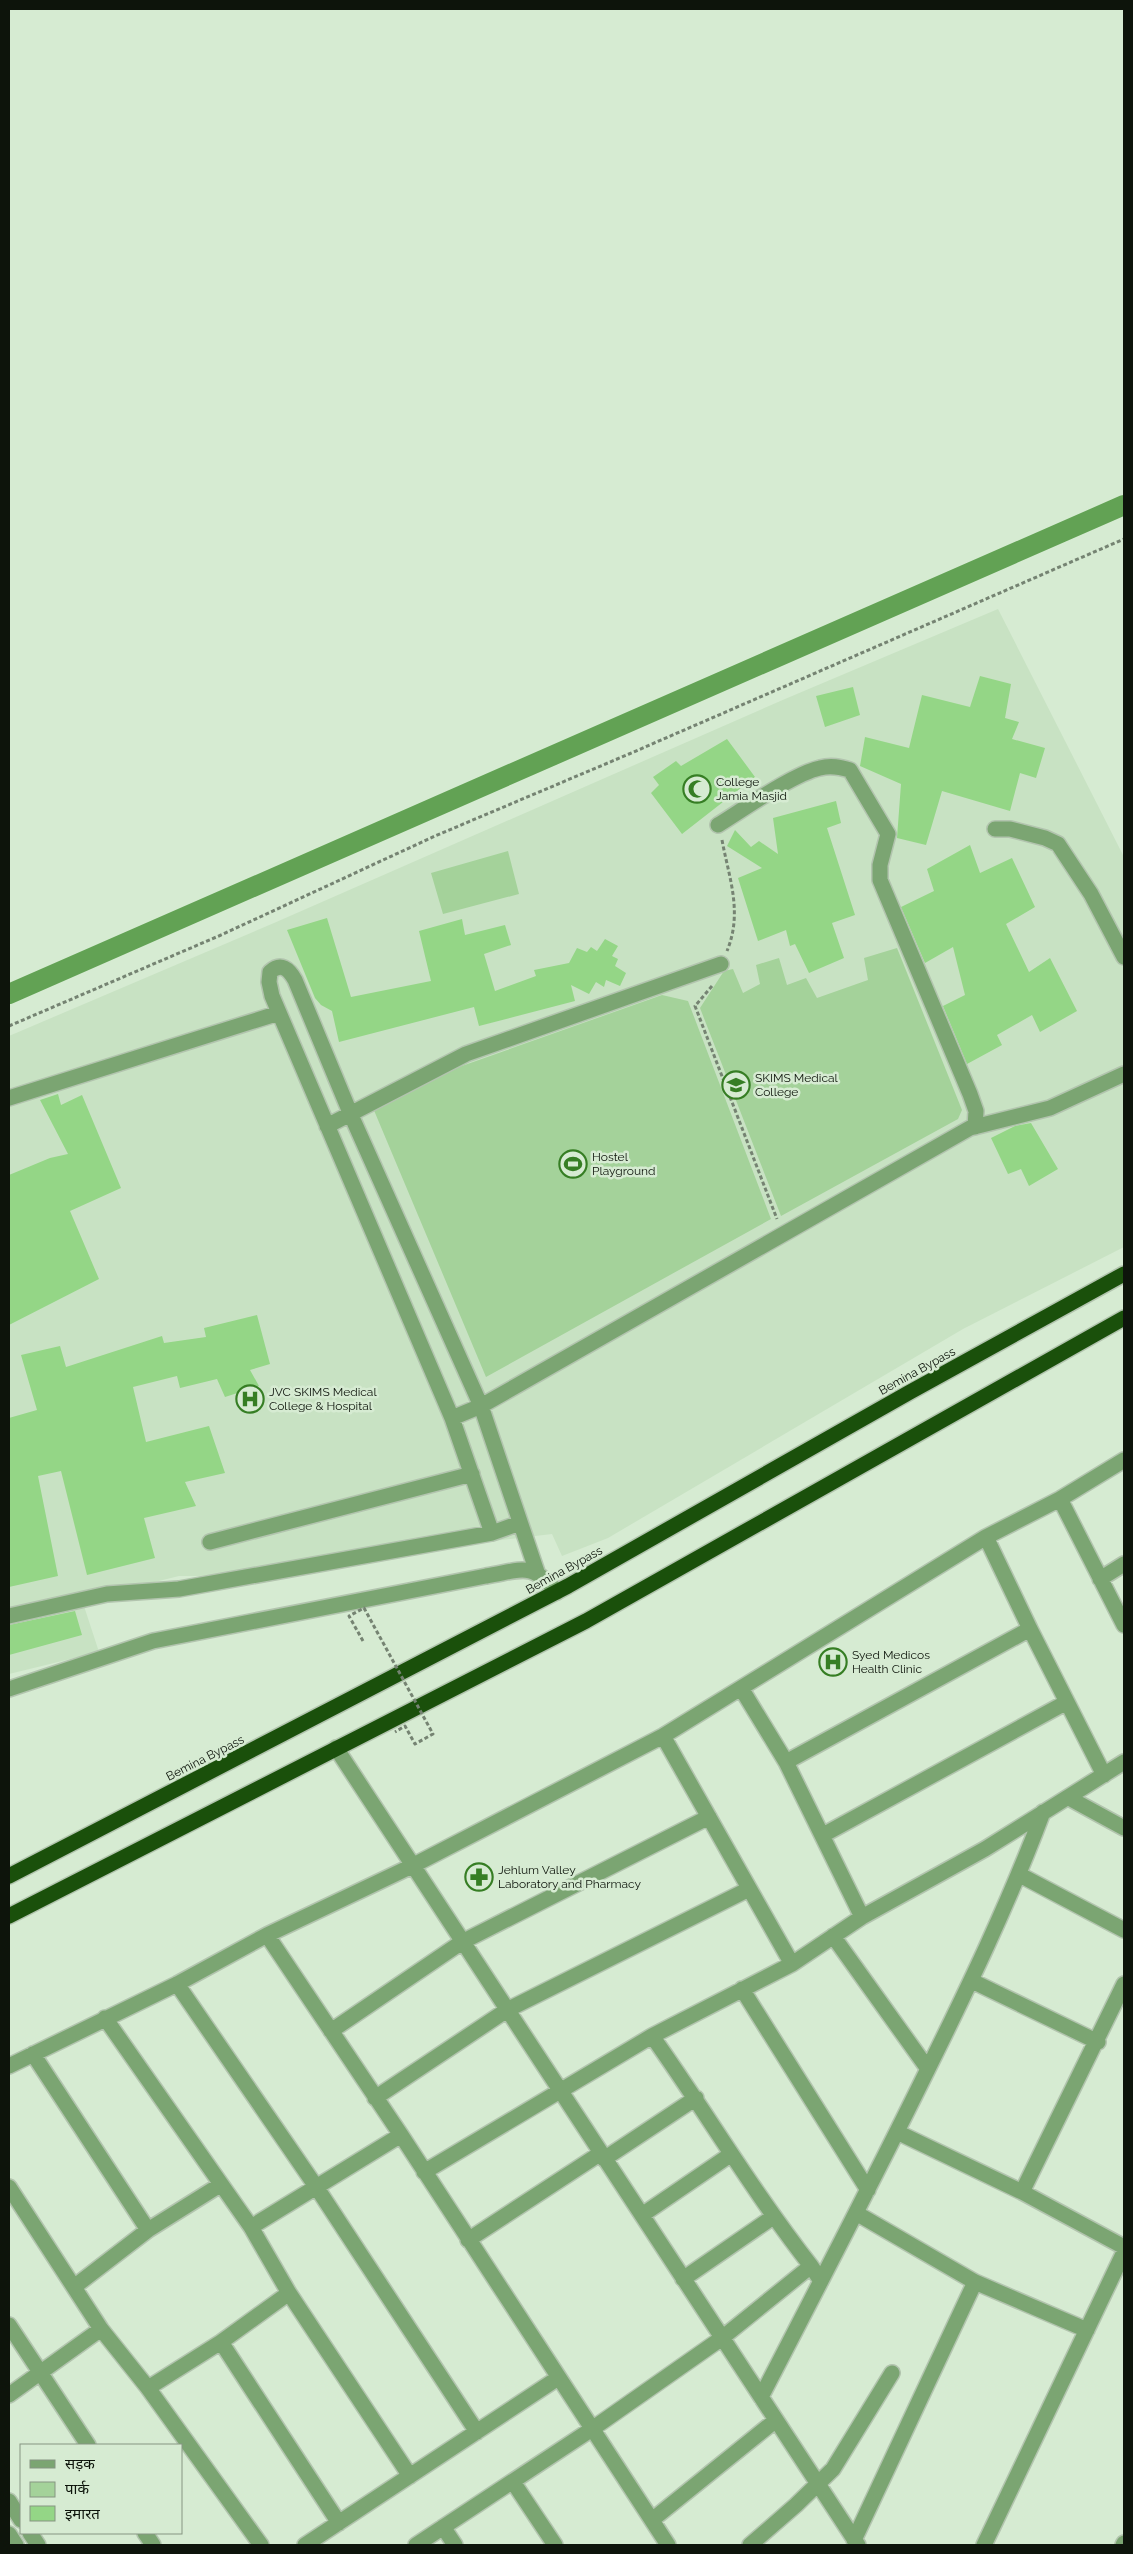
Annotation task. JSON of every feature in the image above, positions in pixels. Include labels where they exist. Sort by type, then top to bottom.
[{"type":"highway","name":"Bemina Bypass","points":[[9,1876],[557,1592],[910,1392],[1124,1274]]},
{"type":"highway","points":[[9,1916],[586,1620],[1124,1318]]},
{"type":"street","points":[[718,825],[802,774],[820,768],[836,766],[850,770],[888,834],[880,865],[880,880],[970,1094],[976,1111],[975,1127]]},
{"type":"street","points":[[995,828],[1010,829],[1045,838],[1058,844],[1091,894],[1124,958]]},
{"type":"street","points":[[327,1126],[466,1054],[721,964]]},
{"type":"street","points":[[492,1533],[452,1418],[279,1013],[269,982],[270,972],[275,967],[283,967],[290,970],[295,980],[351,1115],[481,1406],[537,1572],[557,1592]]},
{"type":"street","points":[[9,1098],[279,1013]]},
{"type":"street","points":[[452,1418],[481,1406],[975,1127],[1050,1108],[1124,1074]]},
{"type":"street","points":[[9,2066],[177,1984],[268,1935],[412,1866],[663,1736],[986,1537],[1060,1499],[1124,1460]]},
{"type":"street","points":[[210,1542],[472,1474]]},
{"type":"street","points":[[1060,1499],[1124,1625]]},
{"type":"street","points":[[9,1616],[107,1594],[179,1589],[492,1533],[520,1523]]},
{"type":"street","points":[[986,1537],[1030,1630],[1104,1775]]},
{"type":"street","points":[[1100,1579],[1124,1564]]},
{"type":"street","points":[[9,1689],[153,1641],[486,1576],[524,1570],[537,1572]]},
{"type":"street","points":[[786,1762],[1030,1630]]},
{"type":"street","points":[[741,1688],[786,1762],[862,1917]]},
{"type":"street","points":[[823,1835],[1067,1702]]},
{"type":"street","points":[[663,1736],[792,1964]]},
{"type":"street","points":[[336,1748],[856,2543]]},
{"type":"street","points":[[424,2172],[652,2036],[792,1964],[862,1917],[985,1849],[1124,1762]]},
{"type":"street","points":[[1069,1798],[1124,1828]]},
{"type":"street","points":[[761,2397],[868,2190],[972,1980],[1020,1875],[1043,1812]]},
{"type":"street","points":[[331,2031],[462,1942],[709,1817]]},
{"type":"street","points":[[1020,1875],[1124,1930]]},
{"type":"street","points":[[375,2098],[507,2010],[749,1889]]},
{"type":"street","points":[[268,1935],[401,2135],[668,2545]]},
{"type":"street","points":[[834,1936],[928,2068]]},
{"type":"street","points":[[972,1980],[1098,2042]]},
{"type":"street","points":[[177,1984],[317,2188],[477,2432]]},
{"type":"street","points":[[1022,2192],[1098,2042],[1124,1984]]},
{"type":"street","points":[[742,1989],[868,2190]]},
{"type":"street","points":[[105,2018],[220,2185],[251,2226],[289,2293],[410,2476]]},
{"type":"street","points":[[652,2036],[696,2098],[730,2155],[821,2281]]},
{"type":"street","points":[[32,2054],[148,2230]]},
{"type":"street","points":[[468,2240],[696,2098]]},
{"type":"street","points":[[897,2132],[1022,2192],[1124,2247]]},
{"type":"street","points":[[251,2226],[317,2188],[401,2135]]},
{"type":"street","points":[[642,2215],[730,2155]]},
{"type":"street","points":[[74,2287],[148,2230],[220,2185]]},
{"type":"street","points":[[9,2187],[101,2329],[148,2388],[261,2545]]},
{"type":"street","points":[[856,2213],[975,2282],[1088,2330]]},
{"type":"street","points":[[683,2279],[773,2217]]},
{"type":"street","points":[[984,2545],[1124,2252]]},
{"type":"street","points":[[416,2545],[592,2430],[722,2338],[811,2266]]},
{"type":"street","points":[[856,2543],[975,2282]]},
{"type":"street","points":[[148,2388],[221,2342],[289,2293]]},
{"type":"street","points":[[9,2325],[87,2444]]},
{"type":"street","points":[[9,2395],[101,2329]]},
{"type":"street","points":[[221,2342],[339,2523]]},
{"type":"street","points":[[750,2545],[834,2468],[892,2373]]},
{"type":"street","points":[[305,2545],[558,2378]]},
{"type":"street","points":[[652,2520],[776,2420]]},
{"type":"street","points":[[513,2482],[555,2545]]},
{"type":"street","points":[[9,2501],[20,2518]]},
{"type":"street","points":[[443,2527],[455,2545]]},
{"type":"street","points":[[9,2534],[16,2545]]},
{"type":"street","points":[[31,2534],[38,2545]]},
{"type":"street","points":[[146,2534],[153,2545]]},
{"type":"path","points":[[9,1026],[221,936],[435,836],[1124,539]]},
{"type":"path","points":[[718,825],[729,868],[736,923],[730,944],[714,982],[695,1006],[784,1234]]},
{"type":"path","points":[[363,1641],[349,1616],[364,1608],[433,1734],[415,1744],[405,1726],[395,1732]]},
{"type":"shaded area","name":"SKIMS Medical College","points":[[998,609],[1124,857],[1124,1247],[963,1329],[608,1538],[562,1556],[552,1534],[200,1576],[179,1576],[82,1600],[99,1652],[9,1674],[9,1036],[274,923],[785,699]]},
{"type":"green space","points":[[508,851],[519,894],[443,914],[431,873]]},
{"type":"green space","points":[[897,948],[962,1110],[958,1119],[781,1216],[700,1008],[724,971],[733,969],[743,993],[760,984],[756,965],[779,958],[787,985],[806,978],[817,998],[868,980],[864,958]]},
{"type":"green space","name":"Hostel Playground","points":[[662,995],[688,1001],[771,1219],[486,1377],[373,1108],[459,1067]]},
{"type":"building","points":[[980,676],[1011,684],[1005,718],[1019,722],[1012,739],[1045,748],[1036,778],[1020,773],[1010,811],[942,791],[926,845],[897,838],[901,784],[860,766],[865,737],[909,748],[922,695],[970,707]]},
{"type":"building","points":[[853,687],[860,715],[825,727],[816,696]]},
{"type":"building","name":"College Jamia Masjid","points":[[727,739],[755,777],[682,834],[651,793],[659,785],[653,777],[676,761],[681,766]]},
{"type":"building","points":[[836,801],[841,823],[827,828],[855,915],[832,923],[844,958],[809,973],[795,944],[790,946],[786,930],[758,941],[738,878],[762,868],[727,846],[735,830],[751,847],[759,841],[778,854],[773,818]]},
{"type":"building","points":[[970,845],[980,873],[1012,858],[1035,907],[1006,924],[1029,972],[1050,958],[1077,1011],[1040,1032],[1032,1015],[997,1035],[1002,1045],[967,1064],[943,1006],[965,995],[953,947],[925,963],[901,907],[934,891],[927,869]]},
{"type":"building","points":[[327,918],[351,997],[431,981],[419,931],[462,919],[465,935],[505,925],[511,945],[484,954],[495,991],[536,976],[534,970],[569,963],[577,948],[587,952],[591,947],[597,951],[605,939],[618,946],[612,956],[618,959],[615,966],[626,973],[620,986],[606,980],[604,987],[596,982],[589,994],[571,985],[575,1001],[479,1026],[474,1007],[339,1042],[332,1011],[321,1005],[315,998],[287,930]]},
{"type":"building","points":[[58,1094],[61,1105],[82,1095],[121,1188],[70,1211],[99,1279],[9,1325],[9,1175],[50,1158],[68,1154],[40,1100]]},
{"type":"building","points":[[1031,1123],[1058,1169],[1029,1186],[1021,1169],[1008,1174],[991,1138],[1015,1126]]},
{"type":"building","points":[[257,1315],[270,1364],[250,1370],[259,1386],[225,1397],[217,1379],[180,1388],[177,1376],[133,1387],[146,1442],[209,1426],[225,1473],[185,1482],[196,1506],[144,1518],[155,1558],[87,1575],[61,1471],[38,1476],[58,1576],[9,1587],[9,1418],[37,1410],[21,1355],[60,1346],[66,1367],[162,1336],[164,1343],[206,1337],[204,1328]]},
{"type":"building","points":[[75,1611],[82,1635],[9,1655],[9,1625]]},
{"type":"waterway","points":[[9,994],[1124,505]]},
{"type":"place","name":"College Jamia Masjid","points":[[697,789]]},
{"type":"place","name":"SKIMS Medical College","points":[[736,1085]]},
{"type":"place","name":"Hostel Playground","points":[[573,1164]]},
{"type":"place","name":"JVC SKIMS Medical College & Hospital","points":[[250,1399]]},
{"type":"place","name":"Syed Medicos Health Clinic","points":[[833,1662]]},
{"type":"place","name":"Jehlum Valley Laboratory and Pharmacy","points":[[479,1877]]}]
